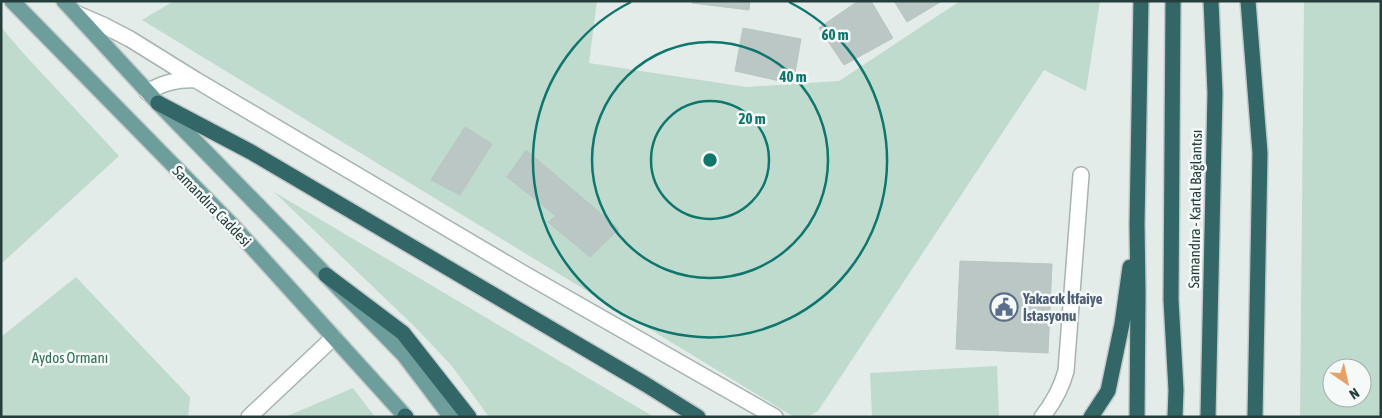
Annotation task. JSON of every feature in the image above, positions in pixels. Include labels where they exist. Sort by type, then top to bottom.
[{"type":"highway","points":[[1137,417],[1137,224],[1141,1]]},
{"type":"highway","name":"Samandıra - Kartal Bağlantısı","points":[[1173,1],[1171,300],[1176,390],[1175,417]]},
{"type":"highway","name":"Samandıra - Kartal Bağlantısı","points":[[1208,417],[1216,93],[1211,1]]},
{"type":"highway","points":[[1248,1],[1260,153],[1255,417]]},
{"type":"highway","points":[[158,103],[251,152],[698,417]]},
{"type":"highway","points":[[1091,417],[1108,391],[1122,324],[1137,224]]},
{"type":"highway","points":[[326,275],[402,333],[469,417]]},
{"type":"main road","name":"Samandıra Caddesi","points":[[12,1],[232,226],[406,417]]},
{"type":"main road","points":[[64,1],[147,92],[404,355],[450,417]]},
{"type":"lane","points":[[75,12],[103,24],[130,39],[512,267],[775,417]]},
{"type":"lane","points":[[147,92],[171,81],[183,79],[196,80]]},
{"type":"lane","points":[[1042,417],[1060,390],[1066,371],[1081,176]]},
{"type":"lane","points":[[249,417],[334,337]]},
{"type":"green space","points":[[174,1],[597,1],[589,63],[746,87],[839,81],[960,1],[1100,1],[1086,91],[1044,70],[818,411],[808,417],[794,417],[142,20]]},
{"type":"green space","points":[[1304,1],[1381,1],[1381,417],[1300,417]]},
{"type":"green space","points":[[1,27],[119,156],[1,264]]},
{"type":"green space","points":[[274,192],[654,417],[489,417],[451,365],[415,327]]},
{"type":"green space","name":"Aydos Ormanı","points":[[76,277],[190,397],[188,417],[1,417],[1,337]]},
{"type":"green space","points":[[997,366],[999,417],[872,417],[870,373]]},
{"type":"green space","points":[[353,388],[375,417],[285,417]]},
{"type":"building","points":[[693,1],[750,1],[749,10],[692,3]]},
{"type":"building","points":[[858,1],[871,1],[893,38],[844,65],[819,28]]},
{"type":"building","points":[[894,1],[942,1],[907,22]]},
{"type":"building","points":[[743,28],[801,39],[793,84],[735,71]]},
{"type":"building","points":[[465,127],[492,144],[460,195],[431,180]]},
{"type":"building","points":[[526,150],[619,229],[590,257],[548,222],[556,216],[507,177]]},
{"type":"building","name":"Yakacık İtfaiye İstasyonu","points":[[960,261],[1052,264],[1048,353],[956,349]]},
{"type":"place","name":"Yakacık İtfaiye İstasyonu","points":[[1004,307]]}]
